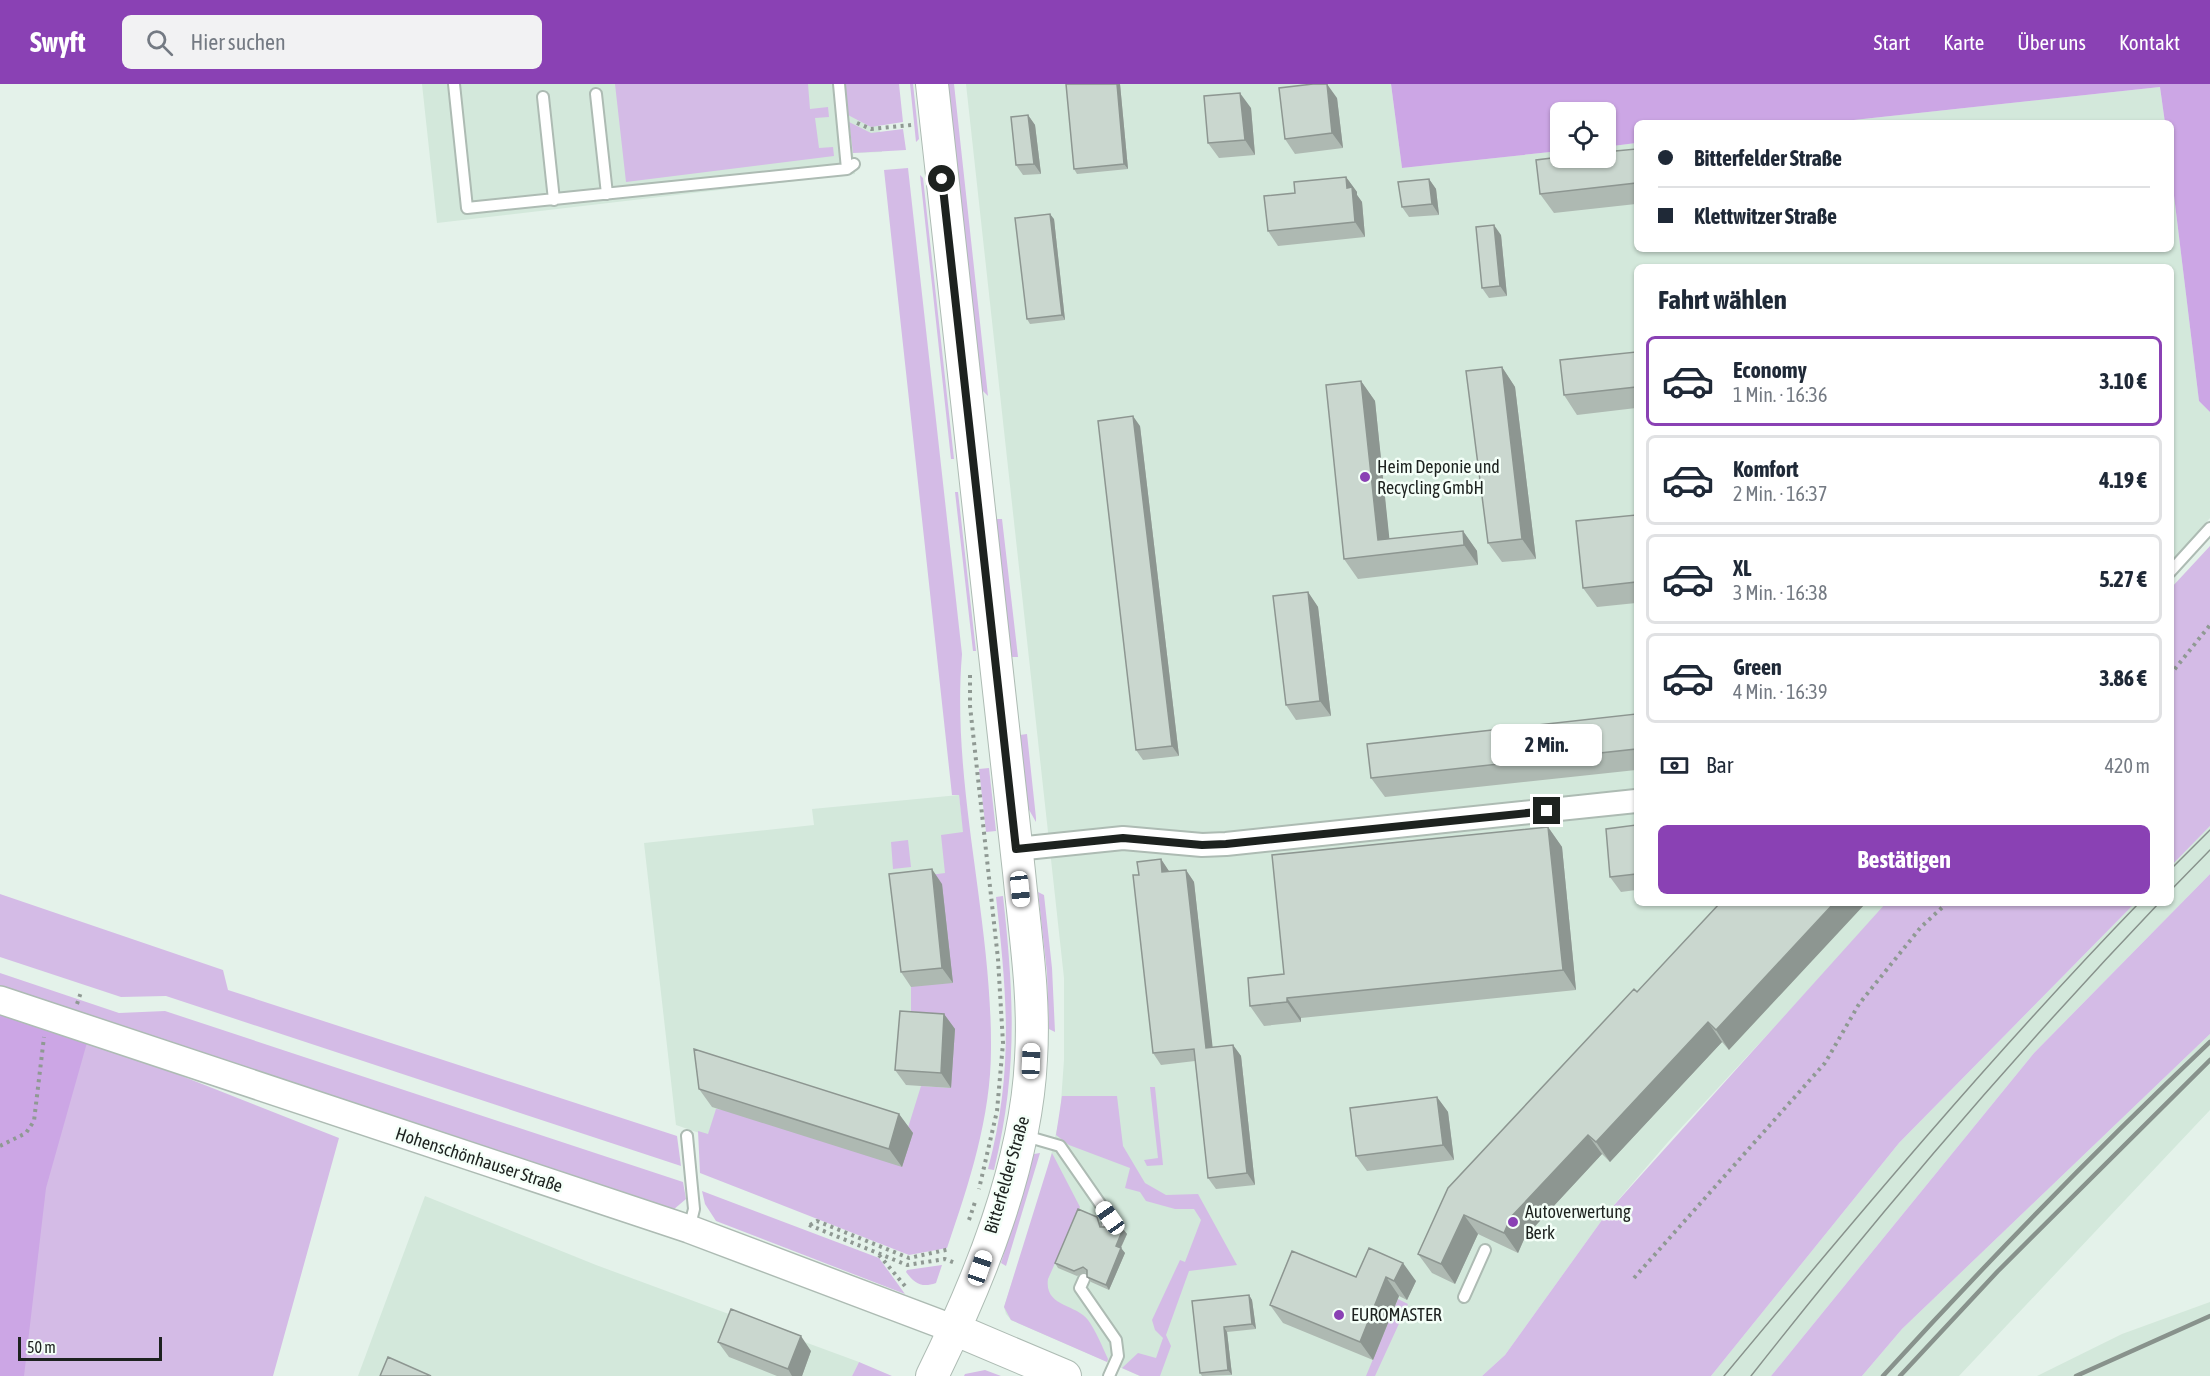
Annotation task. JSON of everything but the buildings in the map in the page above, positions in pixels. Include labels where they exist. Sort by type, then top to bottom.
[{"type":"main road","name":"Bitterfelder Straße","points":[[932,84],[1016,849],[1032,1018],[1029,1085],[1021,1134],[1008,1183],[980,1268],[932,1376]]},
{"type":"main road","points":[[954,1329],[1065,1376]]},
{"type":"street","points":[[1016,849],[1123,838],[1202,845],[1226,844],[1634,801]]},
{"type":"street","name":"Hohenschönhauser Straße","points":[[0,1000],[689,1229],[954,1329]]},
{"type":"lane","points":[[454,84],[467,208],[850,167],[839,84]]},
{"type":"lane","points":[[596,94],[607,194]]},
{"type":"lane","points":[[543,97],[554,200]]},
{"type":"lane","points":[[2174,568],[2210,528]]},
{"type":"lane","points":[[1021,1134],[1060,1146],[1110,1218],[1107,1225]]},
{"type":"lane","points":[[687,1137],[694,1209],[689,1229]]},
{"type":"lane","points":[[1464,1297],[1485,1250]]},
{"type":"lane","points":[[1084,1279],[1080,1288],[1116,1340],[1118,1356],[1109,1376]]},
{"type":"path","points":[[842,116],[871,129],[912,125]]},
{"type":"path","points":[[2174,670],[2210,626]]},
{"type":"path","points":[[966,1231],[980,1188],[991,1138],[1002,1068],[1000,989],[970,706],[970,672]]},
{"type":"path","points":[[969,764],[982,763]]},
{"type":"path","points":[[1634,1278],[1681,1222],[1825,1064],[1858,1004],[1921,927],[1944,906]]},
{"type":"path","points":[[0,1146],[26,1133],[34,1121],[45,1032],[54,1018]]},
{"type":"path","points":[[950,1249],[909,1258],[817,1221],[809,1225],[907,1265],[945,1259],[955,1263],[958,1252]]},
{"type":"path","points":[[879,1254],[910,1292]]},
{"type":"shaded area","points":[[422,84],[875,84],[882,152],[853,153],[855,174],[437,223]]},
{"type":"shaded area","points":[[615,84],[808,84],[810,109],[828,107],[829,117],[815,118],[819,148],[833,147],[834,156],[626,182]]},
{"type":"shaded area","points":[[844,84],[899,84],[903,122],[871,127],[848,115]]},
{"type":"shaded area","points":[[910,84],[913,84],[919,139],[916,142]]},
{"type":"shaded area","points":[[948,84],[954,84],[988,396],[982,390]]},
{"type":"shaded area","points":[[966,84],[1391,84],[1402,168],[1550,152],[1550,168],[1616,168],[1616,146],[1634,143],[1634,252],[2174,252],[2174,196],[2199,401],[2210,412],[2210,518],[2174,559],[2174,264],[1634,264],[1634,906],[1886,906],[1668,1142],[1607,1213],[1505,1355],[1482,1376],[1140,1376],[1011,1320],[1004,1307],[1045,1181],[1060,1116],[1064,1060],[1064,978]]},
{"type":"shaded area","points":[[1391,84],[2210,84],[2210,412],[2199,401],[2174,196],[2174,120],[2165,120],[2160,87],[1854,120],[1634,120],[1634,143],[1616,146],[1616,102],[1550,102],[1550,152],[1402,168]]},
{"type":"shaded area","points":[[2160,87],[2165,120],[1854,120]]},
{"type":"shaded area","points":[[849,122],[871,133],[903,129],[906,150],[853,153]]},
{"type":"shaded area","points":[[908,168],[962,654],[960,703],[962,752],[990,1000],[991,1049],[983,1125],[971,1175],[947,1248],[909,1255],[700,1173],[698,1131],[708,1134],[716,1109],[907,1131],[921,1086],[951,1088],[911,1026],[911,987],[930,875],[945,873],[941,835],[963,832],[959,795],[952,795],[884,170]]},
{"type":"shaded area","points":[[920,175],[923,178],[954,459],[951,459]]},
{"type":"shaded area","points":[[955,492],[958,492],[976,651],[973,651]]},
{"type":"shaded area","points":[[996,519],[1002,519],[1018,657],[1011,657]]},
{"type":"shaded area","points":[[2210,546],[2210,826],[2174,863],[2174,585]]},
{"type":"shaded area","points":[[1027,734],[1036,822],[1028,808],[1020,735]]},
{"type":"shaded area","points":[[989,768],[996,831],[986,832],[979,769]]},
{"type":"shaded area","points":[[959,795],[984,994],[959,1138],[907,1178],[749,1150],[676,1125],[644,843],[814,825],[812,809]]},
{"type":"shaded area","points":[[2210,826],[2210,874],[2034,1053],[1771,1376],[1711,1376],[1899,1143],[2132,906],[2174,906],[2174,863]]},
{"type":"shaded area","points":[[908,840],[911,867],[893,869],[891,842]]},
{"type":"shaded area","points":[[2210,874],[2210,1034],[1902,1329],[1862,1376],[1771,1376],[2034,1053]]},
{"type":"shaded area","points":[[1038,892],[1044,895],[1052,968],[1055,1032],[1049,1029],[1047,973]]},
{"type":"shaded area","points":[[0,894],[223,970],[228,990],[677,1136],[681,1166],[166,996],[121,997],[0,957]]},
{"type":"shaded area","points":[[1003,896],[1010,967],[1012,1033],[1007,1099],[994,1170],[988,1169],[1002,1099],[1005,1066],[1005,1001],[996,897]]},
{"type":"shaded area","points":[[1883,906],[2132,906],[1899,1143],[1711,1376],[1482,1376],[1505,1355],[1607,1213]]},
{"type":"shaded area","points":[[0,973],[119,1013],[165,1011],[683,1182],[686,1199],[673,1210],[0,989]]},
{"type":"shaded area","points":[[0,1010],[88,1039],[339,1138],[273,1376],[0,1376]]},
{"type":"shaded area","points":[[0,1010],[88,1039],[46,1188],[24,1376],[0,1376]]},
{"type":"shaded area","points":[[2210,1034],[2210,1110],[1959,1376],[1862,1376],[1902,1329]]},
{"type":"shaded area","points":[[1150,1087],[1155,1087],[1163,1165],[1147,1166],[1144,1160],[1158,1158]]},
{"type":"shaded area","points":[[1062,1096],[1117,1096],[1123,1146],[1145,1183],[1166,1195],[1198,1194],[1237,1265],[1189,1271],[1166,1335],[1171,1346],[1160,1376],[1140,1376],[1122,1368],[1138,1353],[1156,1358],[1163,1338],[1155,1330],[1152,1320],[1180,1260],[1185,1262],[1201,1220],[1194,1209],[1175,1209],[1146,1201],[1140,1192],[1125,1188],[1130,1168],[1069,1145],[1056,1135]]},
{"type":"shaded area","points":[[1040,1153],[1006,1266],[1001,1263],[1034,1154]]},
{"type":"shaded area","points":[[1052,1153],[1080,1207],[1048,1279],[1048,1288],[1056,1300],[1088,1320],[1108,1359],[1107,1362],[1011,1320],[1004,1307]]},
{"type":"shaded area","points":[[702,1191],[879,1258],[905,1294],[716,1221],[705,1204]]},
{"type":"shaded area","points":[[425,1196],[596,1265],[859,1362],[852,1376],[358,1376]]},
{"type":"shaded area","points":[[942,1265],[936,1283],[927,1285],[919,1284],[906,1272],[907,1270]]},
{"type":"shaded area","points":[[1398,1299],[1408,1304],[1375,1376],[1366,1376]]},
{"type":"shaded area","points":[[2210,1302],[2210,1376],[2037,1376],[2122,1334]]},
{"type":"shaded area","points":[[859,1362],[892,1376],[852,1376]]},
{"type":"shaded area","points":[[985,1370],[1001,1376],[964,1376],[965,1374]]},
{"type":"tram line","points":[[2174,866],[2210,830]]},
{"type":"tram line","points":[[2174,887],[2210,850]]},
{"type":"tram line","points":[[1724,1376],[1979,1077],[2136,906]]},
{"type":"tram line","points":[[1751,1376],[1949,1135],[2156,906]]},
{"type":"railway","points":[[1883,1376],[2044,1206],[2210,1042]]},
{"type":"railway","points":[[1900,1376],[1998,1271],[2210,1060]]},
{"type":"railway","points":[[2076,1376],[2210,1316]]},
{"type":"place","name":"Heim Deponie und Recycling GmbH","points":[[1365,477]]},
{"type":"place","name":"Autoverwertung Berk","points":[[1513,1222]]},
{"type":"place","name":"EUROMASTER","points":[[1339,1315]]},
{"type":"route","points":[[942,179],[1016,849],[1123,838],[1202,845],[1226,844],[1547,811]]}]
